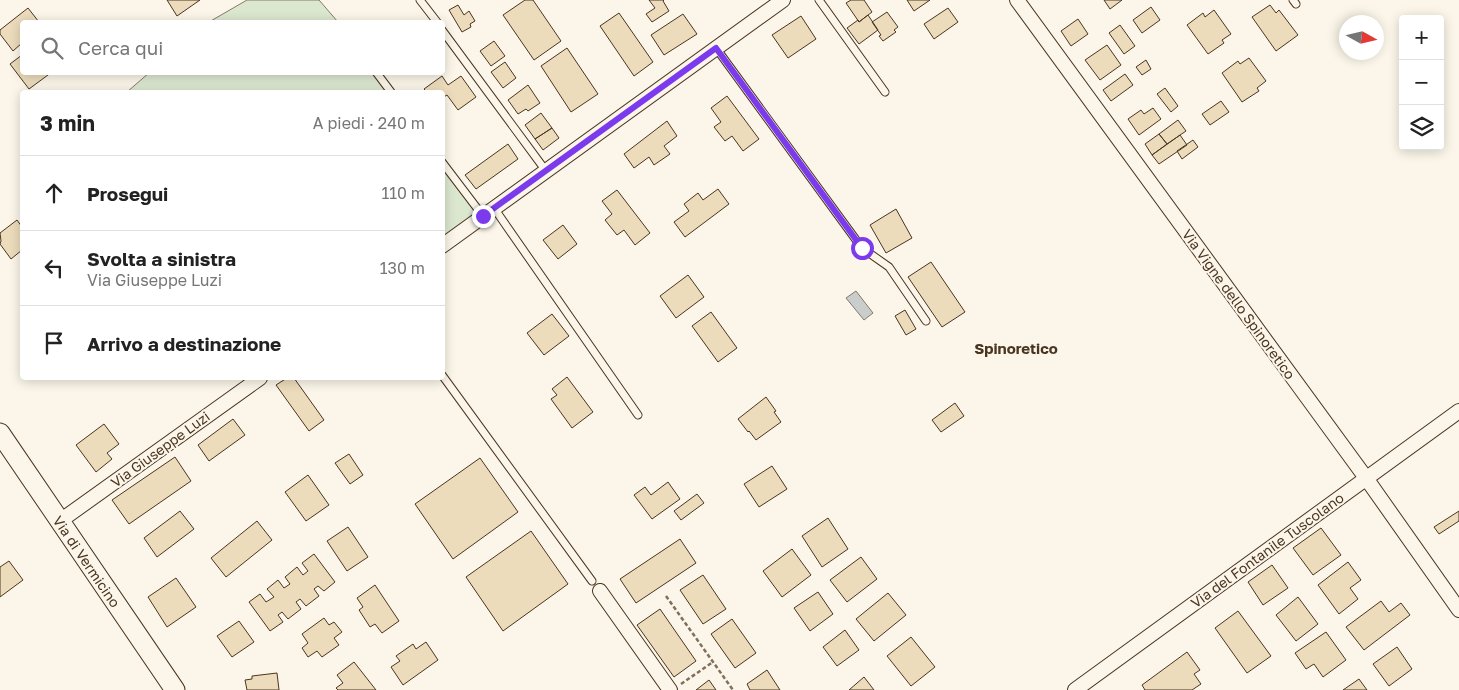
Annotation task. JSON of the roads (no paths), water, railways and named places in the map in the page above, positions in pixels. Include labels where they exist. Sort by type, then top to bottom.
[{"type":"main road","name":"Via di Vermicino","points":[[2,440],[60,521],[175,690]]},
{"type":"street","points":[[445,244],[783,0]]},
{"type":"street","name":"Via Vigne dello Spinoretico","points":[[1017,0],[1366,478],[1459,610]]},
{"type":"street","name":"Via Giuseppe Luzi","points":[[60,521],[257,380]]},
{"type":"street","name":"Via del Fontanile Tuscolano","points":[[1076,690],[1459,411]]},
{"type":"street","points":[[596,586],[675,687]]},
{"type":"lane","points":[[420,0],[435,20]]},
{"type":"lane","points":[[819,0],[885,92]]},
{"type":"lane","points":[[445,34],[546,171]]},
{"type":"lane","points":[[716,48],[862,248],[888,267],[926,321]]},
{"type":"lane","points":[[378,75],[390,90]]},
{"type":"lane","points":[[445,165],[489,212],[638,415]]},
{"type":"lane","points":[[445,379],[596,586]]},
{"type":"district","name":"Spinoretico","points":[[1016,348]]}]
